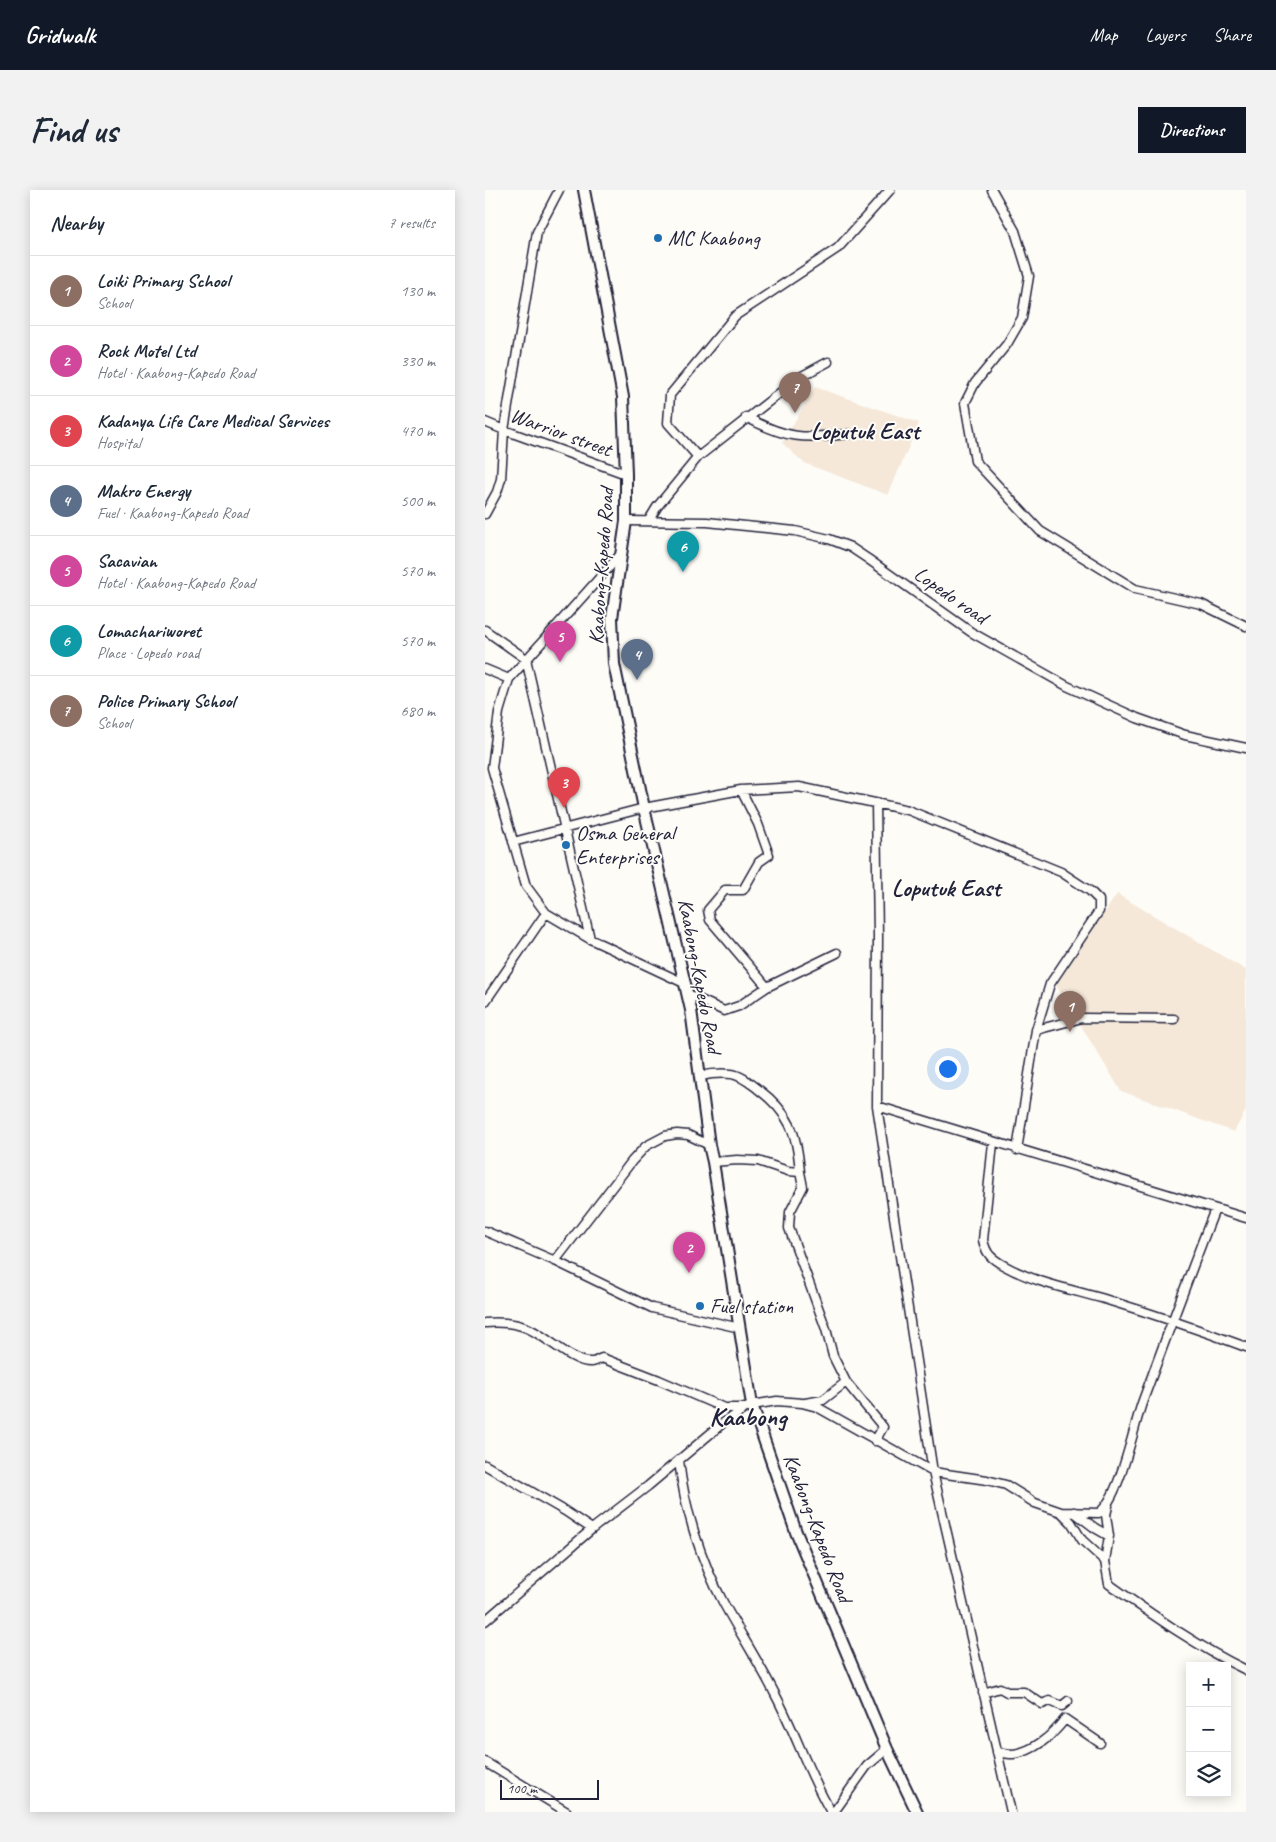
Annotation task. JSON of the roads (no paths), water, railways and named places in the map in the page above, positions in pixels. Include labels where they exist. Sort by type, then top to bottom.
[{"type":"main road","name":"Kaabong-Kapedo Road","points":[[584,190],[623,397],[626,474],[625,521],[612,618],[615,664],[644,808],[687,989],[709,1145],[741,1328],[749,1406],[796,1532],[887,1749],[917,1812]]},
{"type":"street","points":[[485,514],[497,492],[501,479],[504,430],[537,232],[559,190]]},
{"type":"street","points":[[699,457],[669,423],[670,395],[735,316],[838,248],[890,190]]},
{"type":"street","points":[[991,190],[1015,231],[1029,276],[1022,318],[1007,344],[975,383],[965,403],[975,461],[1040,531],[1135,589],[1201,604],[1246,626]]},
{"type":"street","points":[[649,520],[657,507],[699,457],[746,417],[800,376],[828,362]]},
{"type":"street","points":[[746,417],[769,430],[783,434],[802,437],[849,434]]},
{"type":"street","name":"Warrior street","points":[[485,422],[626,474]]},
{"type":"street","name":"Lopedo road","points":[[625,521],[707,522],[786,530],[829,539],[868,559],[971,632],[1067,686],[1137,718],[1185,735],[1246,748]]},
{"type":"street","points":[[621,554],[509,678],[499,712],[488,768],[527,886],[546,913],[590,939],[687,989],[723,1011],[739,1006],[767,987],[837,953]]},
{"type":"street","points":[[485,630],[526,659],[590,939]]},
{"type":"street","points":[[485,669],[509,678]]},
{"type":"street","points":[[513,842],[644,808],[741,790],[799,787],[908,810],[1061,872],[1090,890],[1099,900],[1099,911],[1050,984],[1036,1030],[1017,1150]]},
{"type":"street","points":[[741,790],[759,824],[769,855],[759,862],[743,890],[725,890],[708,910],[710,920],[767,987]]},
{"type":"street","points":[[876,803],[878,936],[877,1106],[933,1472],[1011,1812]]},
{"type":"street","points":[[485,1002],[546,913]]},
{"type":"street","points":[[1036,1030],[1082,1018],[1175,1019]]},
{"type":"street","points":[[700,1076],[733,1074],[749,1082],[776,1102],[792,1126],[799,1152],[803,1188],[790,1212],[789,1228],[826,1329],[833,1356],[847,1382],[883,1427],[875,1441]]},
{"type":"street","points":[[877,1106],[1246,1218]]},
{"type":"street","points":[[555,1262],[632,1161],[646,1146],[665,1136],[677,1134],[688,1135],[709,1145]]},
{"type":"street","points":[[993,1142],[983,1240],[985,1251],[1003,1265],[1027,1276],[1172,1320],[1246,1347]]},
{"type":"street","points":[[713,1162],[758,1161],[788,1171],[800,1172]]},
{"type":"street","points":[[1215,1209],[1172,1320],[1137,1419],[1121,1473],[1108,1504],[1106,1515],[1109,1536],[1105,1561],[1109,1584],[1168,1624],[1229,1662],[1246,1670]]},
{"type":"street","points":[[485,1231],[652,1308],[741,1328]]},
{"type":"street","points":[[485,1323],[526,1328],[574,1358],[591,1363],[602,1358],[724,1408],[777,1401],[802,1403],[817,1407],[933,1472],[987,1480],[1006,1485],[1035,1503],[1061,1512],[1099,1513],[1108,1504]]},
{"type":"street","points":[[802,1403],[823,1400],[847,1382]]},
{"type":"street","points":[[485,1621],[592,1529],[648,1486],[723,1423],[749,1406]]},
{"type":"street","points":[[679,1460],[683,1492],[689,1514],[715,1585],[776,1695],[821,1794],[833,1812],[867,1766],[887,1749]]},
{"type":"street","points":[[485,1464],[558,1506],[592,1529]]},
{"type":"street","points":[[1061,1512],[1071,1522],[1082,1540],[1105,1561]]},
{"type":"street","points":[[1074,1512],[1109,1536]]},
{"type":"street","points":[[983,1693],[1000,1688],[1007,1692],[1024,1692],[1042,1704],[1050,1701],[1062,1706],[1068,1701]]},
{"type":"street","points":[[997,1752],[1013,1754],[1037,1745],[1059,1727],[1065,1719],[1100,1742]]},
{"type":"street","points":[[485,1762],[567,1812]]},
{"type":"place","name":"MC Kaabong","points":[[658,238]]},
{"type":"place","name":"Police Primary School","points":[[795,413]]},
{"type":"place","name":"Lomachariworet","points":[[683,572]]},
{"type":"place","name":"Sacavian","points":[[560,662]]},
{"type":"place","name":"Makro Energy","points":[[637,680]]},
{"type":"place","name":"Kadanya Life Care Medical Services","points":[[564,808]]},
{"type":"place","name":"Osma General Enterprises","points":[[566,845]]},
{"type":"place","name":"Loiki Primary School","points":[[1070,1032]]},
{"type":"place","name":"Rock Motel Ltd","points":[[689,1273]]},
{"type":"place","name":"Fuel station","points":[[700,1306]]},
{"type":"district","name":"Loputuk East","points":[[865,431]]},
{"type":"district","name":"Loputuk East","points":[[946,888]]},
{"type":"district","name":"Kaabong","points":[[748,1416]]}]
